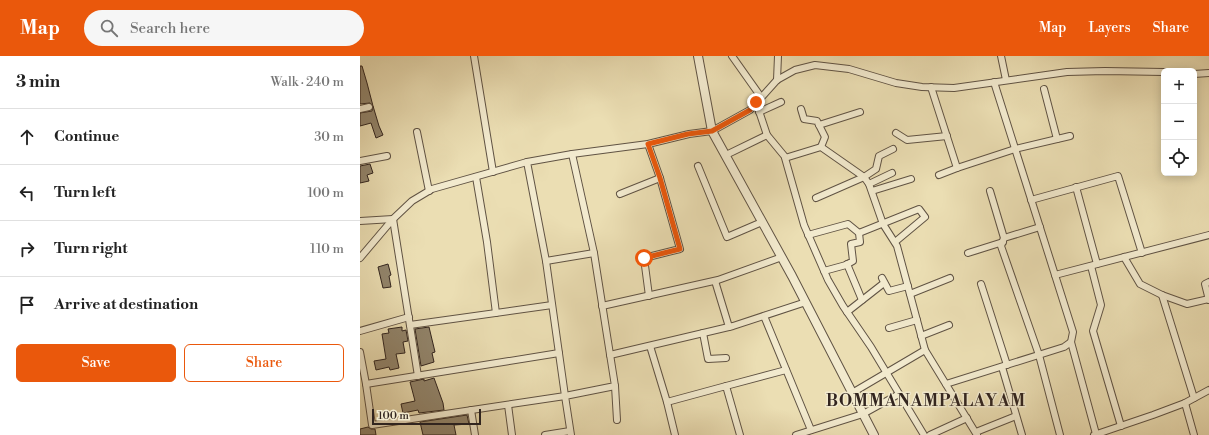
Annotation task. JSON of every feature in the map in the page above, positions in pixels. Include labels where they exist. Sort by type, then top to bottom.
[{"type":"street","points":[[474,56],[493,172]]},
{"type":"street","points":[[698,56],[712,131],[806,302],[874,435]]},
{"type":"street","points":[[732,56],[761,97]]},
{"type":"street","points":[[777,80],[778,56]]},
{"type":"street","points":[[1001,56],[1006,80]]},
{"type":"street","points":[[360,258],[393,219],[412,201],[429,191],[527,162],[572,154],[648,144],[688,134],[712,131],[750,110],[777,80],[795,70],[815,65],[849,69],[896,83],[931,88],[954,88],[1067,72],[1104,70],[1161,72]]},
{"type":"street","points":[[1197,74],[1209,73]]},
{"type":"street","points":[[994,82],[1073,332],[1071,342],[1095,435],[1186,403],[1209,390]]},
{"type":"street","points":[[931,88],[957,168]]},
{"type":"street","points":[[1044,89],[1057,139]]},
{"type":"street","points":[[756,102],[767,135],[786,158],[804,225],[828,280],[847,312],[871,347],[924,435]]},
{"type":"street","points":[[759,112],[781,102]]},
{"type":"street","points":[[360,109],[369,106]]},
{"type":"street","points":[[801,109],[804,119],[817,121],[824,137],[821,147]]},
{"type":"street","points":[[819,125],[860,112]]},
{"type":"street","points":[[418,132],[429,191]]},
{"type":"street","points":[[896,133],[907,140],[947,136]]},
{"type":"street","points":[[726,155],[767,135]]},
{"type":"street","points":[[939,175],[1015,149],[1070,136]]},
{"type":"street","points":[[648,144],[660,178],[680,249],[644,258],[649,296]]},
{"type":"street","points":[[786,158],[821,147]]},
{"type":"street","points":[[821,147],[864,177],[869,184],[883,224],[897,246],[925,350],[976,434],[1016,416]]},
{"type":"street","points":[[816,198],[864,177],[876,169],[879,156],[893,150]]},
{"type":"street","points":[[572,154],[594,253],[615,386],[617,420]]},
{"type":"street","points":[[360,161],[387,156]]},
{"type":"street","points":[[527,162],[546,260],[570,433],[545,435]]},
{"type":"street","points":[[698,166],[727,237],[762,222]]},
{"type":"street","points":[[869,184],[892,173]]},
{"type":"street","points":[[1031,200],[1118,176],[1142,252]]},
{"type":"street","points":[[476,177],[487,242],[496,313]]},
{"type":"street","points":[[620,194],[660,178]]},
{"type":"street","points":[[872,191],[910,179]]},
{"type":"street","points":[[1076,188],[1094,265],[1101,305],[1093,331],[1121,426]]},
{"type":"street","points":[[990,191],[1003,240],[1001,246],[1039,355],[1060,435]]},
{"type":"street","points":[[859,233],[919,209],[924,217],[895,242]]},
{"type":"street","points":[[360,221],[393,219]]},
{"type":"street","points":[[393,219],[418,376]]},
{"type":"street","points":[[808,235],[848,224],[859,233],[860,242],[851,244],[853,261],[824,271]]},
{"type":"street","points":[[968,253],[1040,227]]},
{"type":"street","points":[[1055,275],[1209,235]]},
{"type":"street","points":[[546,260],[594,253]]},
{"type":"street","points":[[602,306],[715,281],[782,257]]},
{"type":"street","points":[[1124,257],[1140,284],[1162,295],[1187,304],[1209,300],[1205,284],[1209,282]]},
{"type":"street","points":[[847,264],[862,300]]},
{"type":"street","points":[[910,294],[950,278]]},
{"type":"street","points":[[847,312],[883,280],[889,291],[908,286]]},
{"type":"street","points":[[715,281],[729,327]]},
{"type":"street","points":[[981,284],[1022,435]]},
{"type":"street","points":[[1162,295],[1194,398]]},
{"type":"street","points":[[610,355],[729,327],[806,302]]},
{"type":"street","points":[[410,325],[552,305]]},
{"type":"street","points":[[764,316],[811,430]]},
{"type":"street","points":[[360,331],[409,317]]},
{"type":"street","points":[[888,328],[917,320]]},
{"type":"street","points":[[921,336],[949,325]]},
{"type":"street","points":[[703,333],[708,359],[726,358]]},
{"type":"street","points":[[946,384],[1064,347],[1071,342]]},
{"type":"street","points":[[650,346],[676,435]]},
{"type":"street","points":[[852,392],[925,350]]},
{"type":"street","points":[[360,352],[372,425],[565,396],[615,386]]},
{"type":"street","points":[[366,384],[559,353]]},
{"type":"street","points":[[667,402],[786,370]]},
{"type":"street","points":[[726,386],[740,435]]},
{"type":"street","points":[[796,435],[863,414],[899,394]]},
{"type":"street","points":[[1186,403],[1194,435]]},
{"type":"street","points":[[508,405],[512,435]]},
{"type":"street","points":[[471,410],[475,435]]},
{"type":"street","points":[[930,435],[967,418]]},
{"type":"building","points":[[360,66],[362,66],[373,106],[370,103],[360,104]]},
{"type":"building","points":[[373,106],[383,135],[376,138],[371,123],[360,126],[360,113],[372,111]]},
{"type":"building","points":[[370,164],[373,173],[367,175],[369,181],[360,183],[360,166]]},
{"type":"building","points":[[388,264],[391,275],[389,276],[391,287],[383,288],[378,267]]},
{"type":"building","points":[[402,327],[402,331],[406,330],[408,341],[403,342],[405,353],[396,354],[399,368],[390,370],[389,367],[376,370],[374,361],[386,359],[382,334],[389,333],[388,329]]},
{"type":"building","points":[[429,327],[435,352],[432,353],[434,362],[421,366],[415,329]]},
{"type":"building","points":[[434,378],[444,410],[419,413],[418,410],[403,413],[401,404],[415,401],[410,382],[424,379],[424,381]]},
{"type":"building","points":[[467,415],[469,424],[454,425],[456,435],[423,435],[420,422]]},
{"type":"building","points":[[368,427],[375,429],[376,435],[360,435],[360,429]]},
{"type":"district","name":"BOMMANAMPALAYAM","points":[[926,400]]},
{"type":"route","points":[[644,258],[680,249],[660,178],[648,144],[688,134],[712,131],[750,110],[756,102]]}]
